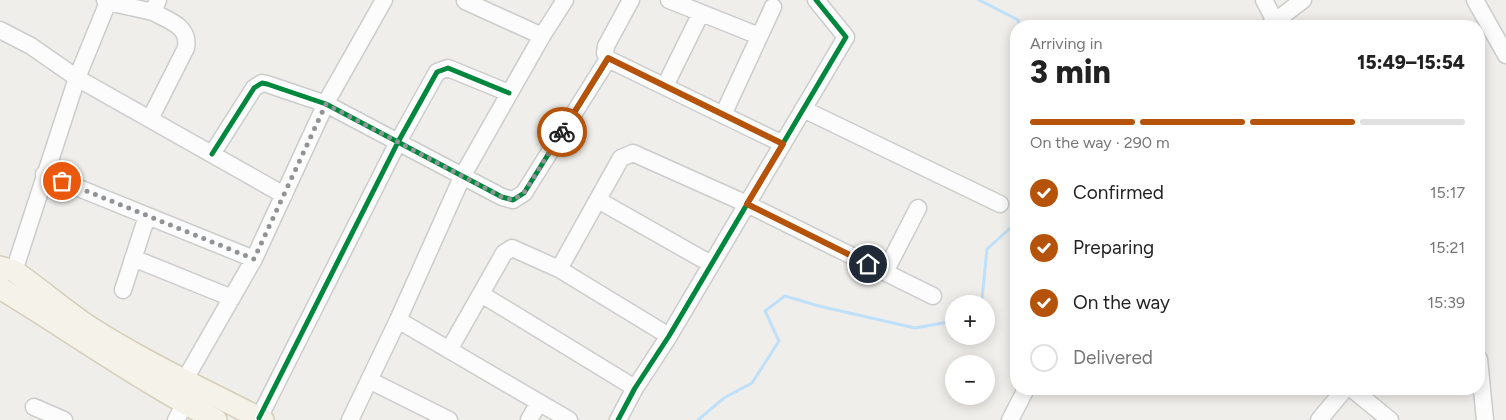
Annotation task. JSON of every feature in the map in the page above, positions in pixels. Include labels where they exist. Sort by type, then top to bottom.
[{"type":"main road","points":[[7,269],[216,420]]},
{"type":"main road","points":[[0,288],[185,398],[261,419]]},
{"type":"street","points":[[185,398],[232,298],[254,259],[326,104],[384,0]]},
{"type":"street","points":[[350,420],[398,320],[463,175],[542,36],[565,0]]},
{"type":"street","points":[[631,0],[606,46],[605,52],[608,58],[783,144]]},
{"type":"street","points":[[668,0],[760,36]]},
{"type":"street","points":[[618,420],[635,388],[669,336],[846,37],[816,0]]},
{"type":"street","points":[[1264,0],[1271,20]]},
{"type":"street","points":[[1277,20],[1303,0]]},
{"type":"street","points":[[1475,0],[1506,53]]},
{"type":"street","points":[[7,269],[107,1],[156,6],[182,29],[187,39],[186,48],[150,119]]},
{"type":"street","points":[[465,1],[542,36]]},
{"type":"street","points":[[723,115],[772,7]]},
{"type":"street","points":[[666,86],[701,13]]},
{"type":"street","points":[[0,30],[31,46],[77,78],[284,195]]},
{"type":"street","points":[[212,154],[251,93],[259,84],[267,84],[326,104],[513,200],[520,197],[608,58]]},
{"type":"street","points":[[261,419],[398,142],[440,70],[448,68],[509,93]]},
{"type":"street","points":[[803,109],[1000,204]]},
{"type":"street","points":[[559,269],[621,158],[633,154],[747,204],[933,296]]},
{"type":"street","points":[[44,174],[254,259]]},
{"type":"street","points":[[598,200],[712,264]]},
{"type":"street","points":[[885,272],[918,208]]},
{"type":"street","points":[[123,290],[147,216]]},
{"type":"street","points":[[449,350],[504,253],[510,249],[520,250],[559,269],[669,336]]},
{"type":"street","points":[[134,258],[232,298]]},
{"type":"street","points":[[481,294],[635,388]]},
{"type":"street","points":[[398,320],[538,404],[569,420]]},
{"type":"street","points":[[369,380],[449,420]]},
{"type":"street","points":[[1010,420],[1023,395]]},
{"type":"street","points":[[1319,420],[1340,395]]},
{"type":"street","points":[[1359,395],[1390,420]]},
{"type":"street","points":[[1481,395],[1484,420]]},
{"type":"street","points":[[529,420],[538,404]]},
{"type":"street","points":[[34,407],[64,420]]},
{"type":"waterway","points":[[979,0],[1018,20]]},
{"type":"waterway","points":[[982,295],[987,249],[1010,228]]},
{"type":"waterway","points":[[698,420],[724,398],[752,383],[779,341],[765,311],[785,296],[819,306],[915,328],[945,323]]},
{"type":"cycle path","points":[[618,420],[635,388],[669,336],[846,37],[816,0]]},
{"type":"cycle path","points":[[212,154],[254,88],[262,83],[326,104],[502,197],[513,200],[524,193],[608,59]]},
{"type":"cycle path","points":[[259,418],[398,142],[437,72],[448,68],[509,93]]},
{"type":"way so far","points":[[62,181],[254,259],[326,104],[502,197],[513,200],[524,193],[562,132]]},
{"type":"route","points":[[562,132],[608,58],[783,144],[747,204],[868,264]]}]
